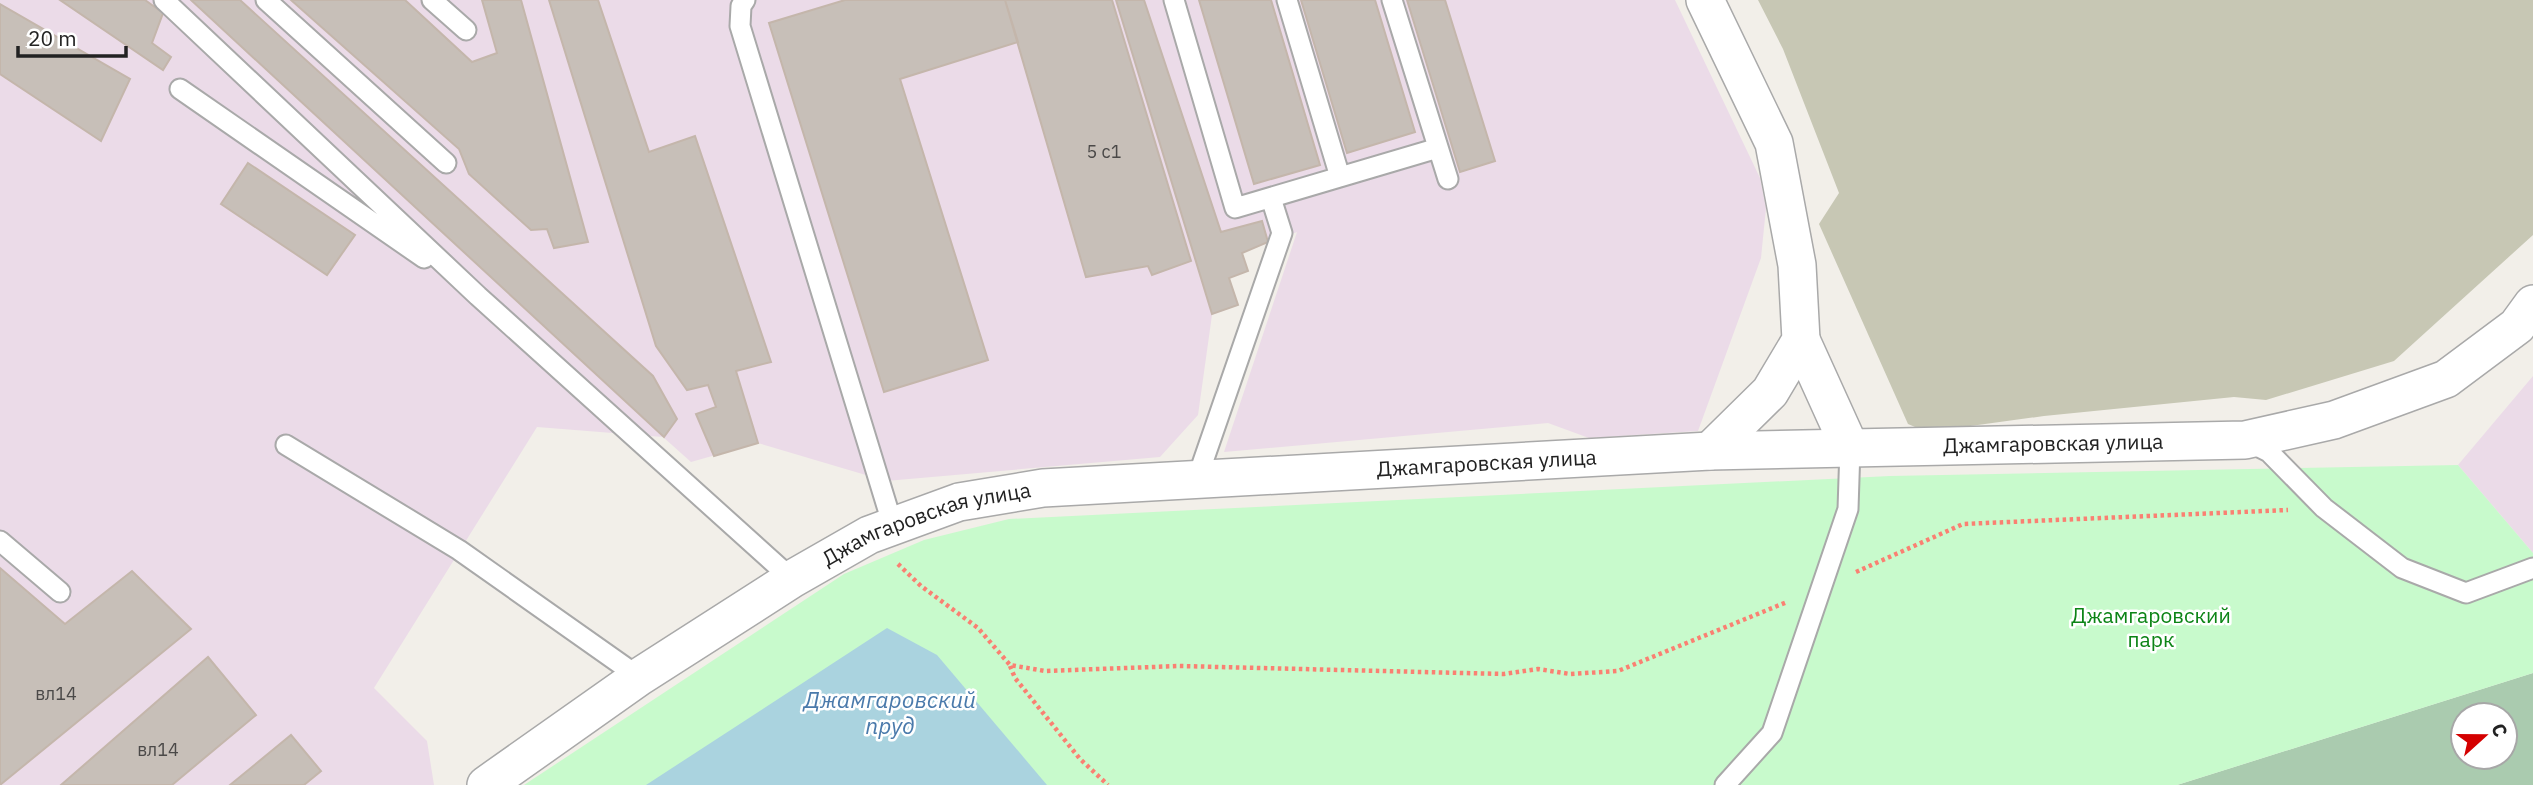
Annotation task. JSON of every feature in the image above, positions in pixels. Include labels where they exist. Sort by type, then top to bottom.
[{"type":"street","points":[[1705,0],[1774,143],[1797,265],[1801,340],[1850,448]]},
{"type":"street","name":"Джамгаровская улица","points":[[486,785],[639,677],[792,579],[881,530],[959,502],[1043,488],[1710,452],[2245,440],[2334,420],[2446,379],[2517,326],[2533,304]]},
{"type":"street","points":[[1710,452],[1770,392],[1801,340]]},
{"type":"lane","points":[[163,0],[478,296],[792,579]]},
{"type":"lane","points":[[265,0],[446,163]]},
{"type":"lane","points":[[432,0],[466,30]]},
{"type":"lane","points":[[745,0],[741,6],[740,26],[881,530]]},
{"type":"lane","points":[[1174,0],[1235,208],[1438,149]]},
{"type":"lane","points":[[1287,0],[1340,177]]},
{"type":"lane","points":[[1392,0],[1448,179]]},
{"type":"lane","points":[[180,89],[478,296]]},
{"type":"lane","points":[[1197,479],[1282,233],[1271,198]]},
{"type":"lane","points":[[2245,440],[2269,452],[2324,508],[2402,568],[2466,593],[2533,568]]},
{"type":"lane","points":[[286,445],[460,550],[639,677]]},
{"type":"lane","points":[[1725,785],[1772,733],[1848,509],[1850,448]]},
{"type":"lane","points":[[0,541],[60,592]]},
{"type":"path","points":[[1010,665],[1045,671],[1179,666],[1504,674],[1538,669],[1570,674],[1618,671],[1819,588],[1963,524],[2324,508]]},
{"type":"path","points":[[881,530],[921,586],[978,628],[1010,665],[1015,678],[1080,759],[1108,785]]},
{"type":"shaded area","points":[[0,0],[1675,0],[1760,178],[1766,208],[1761,258],[1698,431],[1589,438],[1548,423],[1224,452],[1297,232],[1242,253],[1248,271],[1229,278],[1238,305],[1212,315],[1198,415],[1160,457],[886,481],[758,443],[691,462],[663,437],[537,427],[374,688],[427,741],[434,785],[0,785]]},
{"type":"shaded area","points":[[1758,0],[2533,0],[2533,235],[2394,361],[2266,400],[2234,397],[2044,416],[1927,432],[1908,424],[1819,224],[1839,193],[1783,49]]},
{"type":"shaded area","points":[[2533,376],[2533,553],[2458,465]]},
{"type":"green space","name":"Джамгаровский парк","points":[[2458,465],[2533,553],[2533,673],[2177,785],[524,785],[844,574],[924,540],[1009,519],[1890,476]]},
{"type":"green space","points":[[2533,673],[2533,785],[2177,785]]},
{"type":"water","name":"Джамгаровский пруд","points":[[887,628],[937,655],[1047,785],[646,785]]},
{"type":"building","points":[[60,0],[145,0],[163,13],[152,43],[171,57],[163,70]]},
{"type":"building","points":[[191,0],[240,0],[653,376],[677,419],[664,437]]},
{"type":"building","points":[[291,0],[405,0],[472,62],[497,53],[482,0],[521,0],[588,242],[554,248],[547,229],[531,230],[469,174],[459,149]]},
{"type":"building","points":[[549,0],[598,0],[649,152],[695,136],[771,362],[736,371],[758,443],[714,456],[696,414],[716,407],[708,385],[687,390],[656,346]]},
{"type":"building","points":[[845,0],[1005,0],[1018,42],[900,79],[988,360],[884,392],[769,23]]},
{"type":"building","points":[[1005,0],[1112,0],[1191,261],[1152,275],[1148,266],[1086,277]]},
{"type":"building","points":[[1116,0],[1144,0],[1221,232],[1262,221],[1268,242],[1242,253],[1248,271],[1229,278],[1238,305],[1212,314]]},
{"type":"building","points":[[1199,0],[1271,0],[1320,165],[1254,184]]},
{"type":"building","points":[[1301,0],[1375,0],[1415,132],[1347,153]]},
{"type":"building","points":[[1407,0],[1445,0],[1495,161],[1460,172]]},
{"type":"building","points":[[0,4],[130,79],[101,141],[0,74]]},
{"type":"building","points":[[248,163],[355,235],[327,275],[221,204]]},
{"type":"building","points":[[0,568],[65,624],[132,571],[191,629],[0,785]]},
{"type":"building","points":[[208,657],[256,715],[172,785],[61,785]]},
{"type":"building","points":[[291,735],[321,771],[304,785],[230,785]]}]
